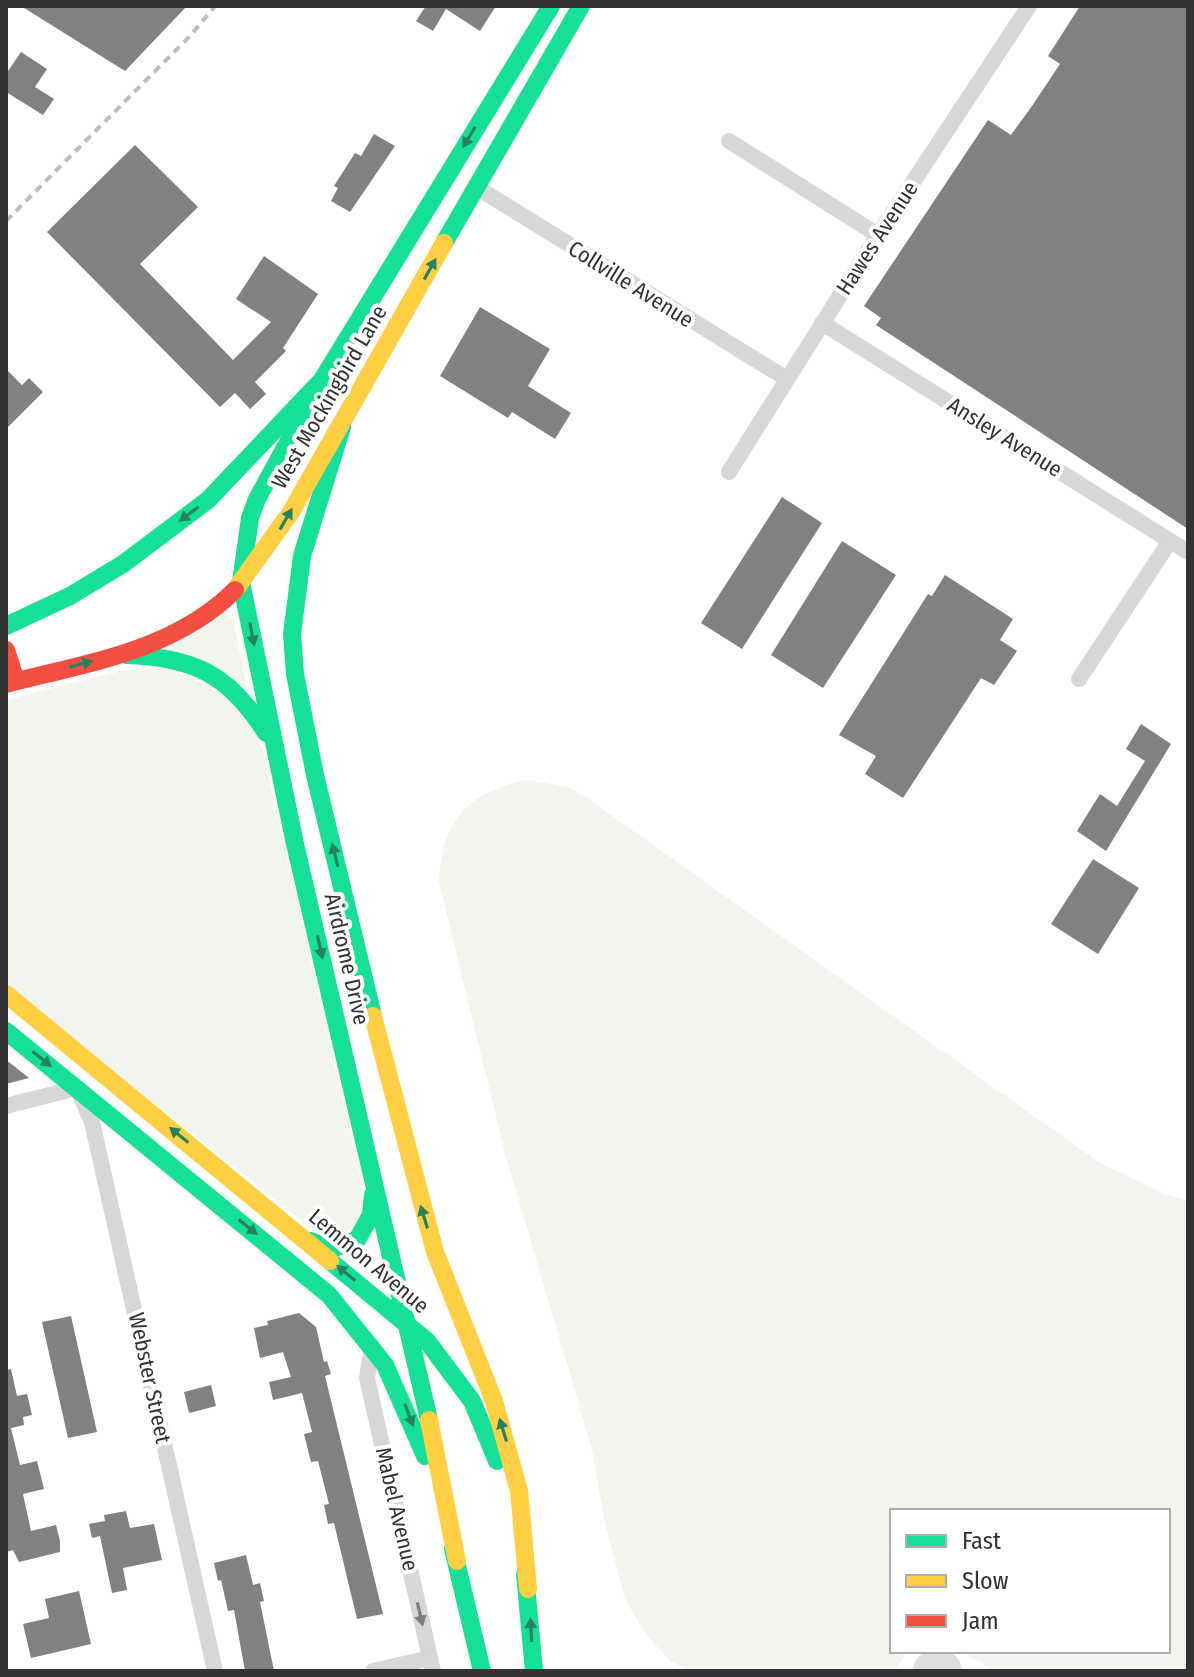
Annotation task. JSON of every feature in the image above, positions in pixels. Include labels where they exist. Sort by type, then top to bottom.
[{"type":"main road","name":"West Mockingbird Lane","points":[[6,626],[70,596],[123,564],[208,500],[322,380],[551,6]]},
{"type":"main road","name":"West Mockingbird Lane","points":[[11,682],[112,655],[197,622],[241,582],[275,539],[342,427],[532,87],[581,6]]},
{"type":"main road","points":[[509,71],[532,87]]},
{"type":"main road","points":[[360,316],[392,337]]},
{"type":"main road","name":"Airdrome Drive","points":[[322,380],[257,499],[250,518],[241,582],[275,751],[374,1180],[457,1561]]},
{"type":"main road","name":"Airdrome Drive","points":[[342,427],[302,556],[292,634],[295,674],[315,775],[422,1213],[494,1401],[516,1479],[526,1539],[528,1589]]},
{"type":"main road","points":[[6,650],[11,682]]},
{"type":"main road","points":[[112,655],[179,660],[219,675],[251,709],[275,751]]},
{"type":"main road","name":"Lemmon Avenue","points":[[6,994],[406,1323],[452,1370],[472,1401],[497,1460],[528,1589],[534,1671]]},
{"type":"main road","points":[[6,1031],[307,1274],[349,1316],[372,1346],[406,1408],[457,1561],[482,1671]]},
{"type":"main road","points":[[77,1088],[94,1065]]},
{"type":"main road","points":[[298,1233],[331,1249],[357,1240],[371,1215],[374,1180]]},
{"type":"street","name":"Hawes Avenue","points":[[729,472],[878,235],[1029,6]]},
{"type":"street","points":[[729,141],[878,235]]},
{"type":"street","name":"Collville Avenue","points":[[476,187],[787,379]]},
{"type":"street","name":"Ansley Avenue","points":[[822,323],[1188,552]]},
{"type":"street","points":[[1079,679],[1170,541]]},
{"type":"street","points":[[6,1106],[77,1088]]},
{"type":"street","name":"Webster Street","points":[[77,1088],[98,1140],[215,1671]]},
{"type":"street","name":"Mabel Avenue","points":[[372,1346],[367,1378],[432,1664]]},
{"type":"street","points":[[373,1671],[432,1664]]},
{"type":"shaded area","points":[[226,614],[233,619],[247,689],[172,647]]},
{"type":"shaded area","points":[[164,668],[199,681],[223,696],[242,717],[262,748],[368,1208],[361,1227],[331,1238],[313,1230],[6,985],[6,700],[121,671]]},
{"type":"shaded area","points":[[528,780],[568,787],[587,798],[1100,1163],[1167,1195],[1188,1200],[1188,1671],[993,1671],[965,1653],[1170,1653],[1170,1509],[890,1509],[890,1653],[906,1653],[895,1671],[687,1671],[668,1659],[645,1633],[625,1599],[604,1519],[592,1449],[506,1157],[439,882],[446,841],[462,812],[489,792]]},
{"type":"building","points":[[21,6],[187,6],[125,71]]},
{"type":"building","points":[[426,6],[496,6],[480,31],[446,9],[433,31],[416,21]]},
{"type":"building","points":[[1080,6],[1188,6],[1188,529],[876,325],[881,318],[864,306],[988,120],[1011,135],[1032,106],[1060,64],[1048,56]]},
{"type":"building","points":[[21,52],[47,69],[35,87],[54,99],[43,115],[6,92],[6,74]]},
{"type":"building","points":[[374,134],[395,146],[350,212],[331,201],[338,188],[334,186],[355,153],[361,156]]},
{"type":"building","points":[[135,145],[198,207],[140,264],[233,360],[271,322],[236,299],[264,256],[318,294],[283,348],[286,351],[255,382],[266,394],[250,409],[235,393],[220,407],[47,232]]},
{"type":"building","points":[[480,307],[550,349],[528,386],[571,413],[555,439],[512,412],[508,418],[440,376]]},
{"type":"building","points":[[6,369],[22,385],[29,378],[43,392],[6,429]]},
{"type":"building","points":[[782,497],[822,523],[742,649],[701,623]]},
{"type":"building","points":[[842,541],[896,575],[823,688],[771,655]]},
{"type":"building","points":[[945,575],[1013,619],[1000,640],[1017,651],[994,685],[981,678],[903,798],[865,774],[876,756],[839,735],[928,594],[932,596]]},
{"type":"building","points":[[1141,724],[1171,744],[1106,851],[1077,831],[1100,794],[1117,806],[1145,761],[1126,749]]},
{"type":"building","points":[[1093,859],[1139,888],[1098,954],[1051,924]]},
{"type":"building","points":[[6,1060],[14,1066],[29,1078],[6,1084]]},
{"type":"building","points":[[299,1313],[316,1327],[324,1362],[327,1361],[331,1374],[325,1376],[383,1614],[357,1619],[334,1523],[328,1524],[324,1505],[329,1504],[318,1461],[311,1462],[304,1434],[312,1432],[302,1393],[273,1400],[269,1382],[291,1377],[283,1352],[260,1358],[254,1328],[268,1325],[267,1321]]},
{"type":"building","points":[[71,1316],[97,1432],[68,1438],[42,1322]]},
{"type":"building","points":[[11,1369],[17,1396],[27,1394],[32,1415],[23,1417],[24,1425],[11,1428],[20,1465],[37,1461],[44,1489],[23,1494],[31,1531],[56,1525],[60,1541],[60,1552],[19,1562],[13,1550],[6,1552],[6,1370]]},
{"type":"building","points":[[211,1385],[216,1406],[189,1413],[184,1392]]},
{"type":"building","points":[[126,1511],[130,1528],[154,1524],[162,1560],[123,1568],[127,1590],[112,1593],[100,1536],[92,1538],[89,1524],[105,1521],[104,1515]]},
{"type":"building","points":[[246,1555],[253,1585],[260,1583],[264,1601],[260,1602],[274,1671],[245,1671],[234,1610],[228,1611],[221,1580],[218,1581],[214,1563]]},
{"type":"building","points":[[79,1591],[91,1644],[31,1658],[23,1624],[49,1618],[45,1599]]},
{"type":"taxiway","points":[[933,1671],[942,1671]]},
{"type":"railway","points":[[6,221],[190,36],[215,6]]},
{"type":"traffic: fast","points":[[6,626],[70,596],[123,564],[208,500],[322,380],[551,6]]},
{"type":"traffic: fast","points":[[444,243],[581,6]]},
{"type":"traffic: fast","points":[[322,380],[257,499],[250,518],[241,582],[295,844],[429,1420]]},
{"type":"traffic: fast","points":[[342,427],[302,556],[292,634],[295,674],[315,775],[373,1016]]},
{"type":"traffic: fast","points":[[126,655],[172,660],[208,673],[238,697],[266,733]]},
{"type":"traffic: fast","points":[[6,1031],[329,1295],[385,1365],[425,1456]]},
{"type":"traffic: fast","points":[[311,1241],[331,1249],[357,1240],[371,1215],[373,1195]]},
{"type":"traffic: fast","points":[[330,1261],[427,1341],[472,1401],[497,1461]]},
{"type":"traffic: fast","points":[[453,1549],[482,1671]]},
{"type":"traffic: fast","points":[[525,1574],[534,1671]]},
{"type":"traffic: slow","points":[[235,590],[291,512],[444,243]]},
{"type":"traffic: slow","points":[[6,994],[330,1261]]},
{"type":"traffic: slow","points":[[373,1016],[435,1252],[494,1401],[519,1491],[528,1589]]},
{"type":"traffic: slow","points":[[429,1420],[457,1561]]},
{"type":"traffic: jam","points":[[6,684],[98,661],[157,641],[211,611],[235,590]]},
{"type":"traffic: jam","points":[[6,650],[16,681]]}]
